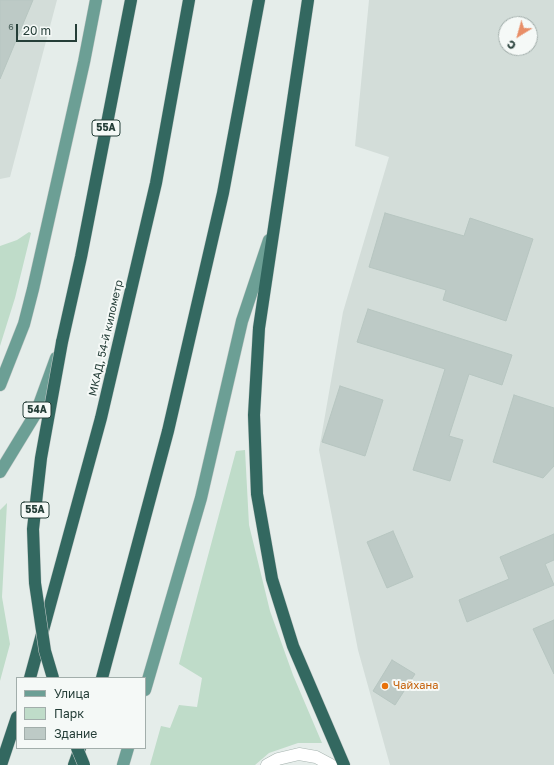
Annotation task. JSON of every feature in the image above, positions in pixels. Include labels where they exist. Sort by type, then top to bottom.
[{"type":"highway","name":"55А","points":[[53,677],[45,651],[35,583],[33,529],[42,458],[62,342],[81,257],[131,0]]},
{"type":"highway","name":"МКАД, 54-й километр","points":[[30,677],[101,418],[156,183],[189,0]]},
{"type":"highway","points":[[102,677],[172,415],[223,193],[259,0]]},
{"type":"highway","points":[[308,0],[258,328],[254,415],[257,494],[272,579],[290,639],[344,765]]},
{"type":"highway","points":[[1,765],[16,720]]},
{"type":"highway","points":[[74,765],[78,749]]},
{"type":"highway","points":[[78,749],[84,765]]},
{"type":"main road","points":[[0,386],[24,324],[33,289],[84,62],[96,0]]},
{"type":"main road","points":[[146,687],[201,498],[242,320],[274,224]]},
{"type":"main road","name":"54А","points":[[0,472],[36,413],[62,342]]},
{"type":"main road","points":[[123,765],[128,749]]},
{"type":"street","points":[[266,765],[278,759],[299,754],[316,758],[331,765]]},
{"type":"shaded area","points":[[0,0],[57,0],[10,177],[0,179]]},
{"type":"shaded area","points":[[369,0],[554,0],[554,765],[390,765],[358,650],[319,450],[343,312],[389,157],[355,146]]},
{"type":"green space","points":[[29,232],[31,233],[15,298],[0,346],[0,246],[17,240]]},
{"type":"green space","points":[[245,450],[249,525],[270,611],[293,675],[322,743],[298,743],[269,753],[255,765],[150,765],[161,726],[170,728],[179,705],[197,707],[202,678],[179,664],[236,451]]},
{"type":"green space","points":[[7,503],[2,597],[10,644],[0,681],[0,510]]},
{"type":"building","points":[[0,0],[33,0],[0,79]]},
{"type":"building","points":[[385,213],[464,236],[470,218],[533,239],[506,321],[443,300],[446,290],[369,267]]},
{"type":"building","points":[[368,309],[512,355],[502,385],[469,374],[449,436],[463,440],[450,481],[413,470],[445,369],[357,342]]},
{"type":"building","points":[[340,386],[383,400],[365,456],[322,442]]},
{"type":"building","points":[[514,395],[554,408],[554,466],[543,478],[493,462]]},
{"type":"building","points":[[393,531],[413,577],[387,588],[367,542]]},
{"type":"building","points":[[554,534],[554,560],[545,564],[554,585],[467,622],[459,600],[509,579],[500,557]]},
{"type":"building","points":[[554,620],[554,674],[533,629]]},
{"type":"building","points":[[392,660],[415,674],[395,705],[373,691]]},
{"type":"place","name":"Чайхана","points":[[385,686]]}]
